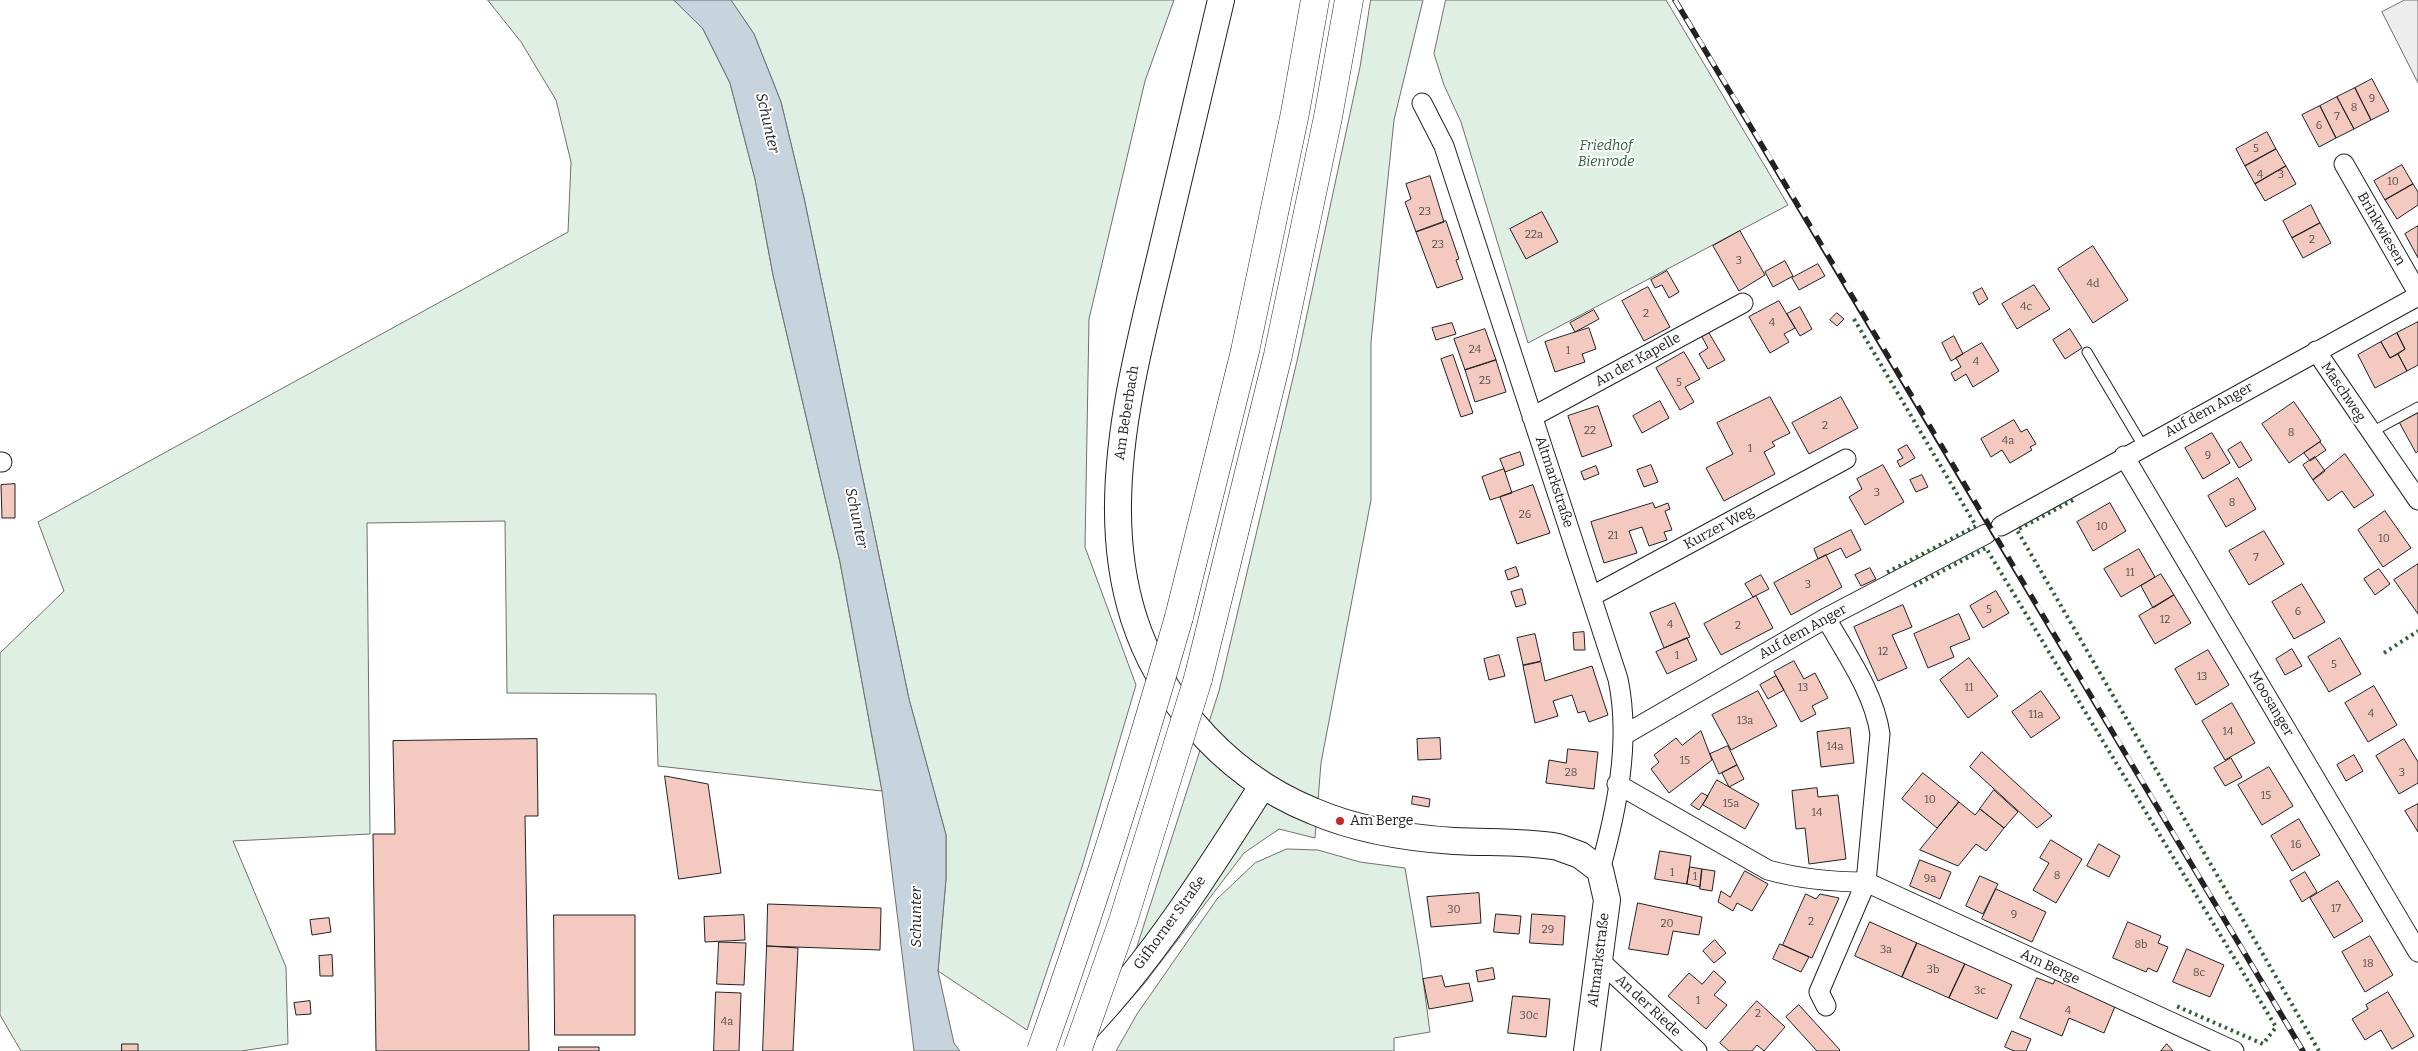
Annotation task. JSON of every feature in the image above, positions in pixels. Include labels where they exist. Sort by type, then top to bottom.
[{"type":"highway","points":[[1041,1051],[1096,894],[1140,754],[1179,618],[1245,351],[1295,113],[1316,0]]},
{"type":"highway","points":[[1078,1051],[1123,921],[1198,679],[1278,355],[1328,117],[1350,0]]},
{"type":"main road","name":"Am Beberbach","points":[[1220,0],[1136,360],[1122,441],[1118,477],[1117,527],[1123,580],[1130,609],[1153,666],[1184,714],[1202,734],[1234,764],[1263,785]]},
{"type":"main road","points":[[1263,785],[1314,812],[1360,827],[1429,839],[1552,846],[1580,855],[1600,870]]},
{"type":"main road","name":"Gifhorner Straße","points":[[1065,1051],[1134,973],[1172,923],[1263,785]]},
{"type":"main road","name":"Altmarkstraße","points":[[1587,1051],[1606,900],[1600,870]]},
{"type":"street","name":"Altmarkstraße","points":[[1422,103],[1444,146],[1618,679],[1624,708],[1624,736],[1608,842],[1600,870]]},
{"type":"street","name":"Brinkwiesen","points":[[2344,164],[2418,294]]},
{"type":"street","name":"Auf dem Anger","points":[[1624,736],[1826,618],[1994,530],[2418,294]]},
{"type":"street","name":"An der Kapelle","points":[[1532,417],[1743,303]]},
{"type":"street","name":"Maschweg","points":[[2316,351],[2370,433],[2418,500]]},
{"type":"street","name":"Moosanger","points":[[2124,456],[2418,952]]},
{"type":"street","name":"Kurzer Weg","points":[[1592,596],[1846,460]]},
{"type":"street","points":[[1826,618],[1877,716],[1880,734],[1866,882],[1819,992],[1826,1006]]},
{"type":"street","name":"Am Berge","points":[[1618,784],[1768,870],[1791,876],[1830,882],[1866,882],[2234,1051]]},
{"type":"street","name":"An der Riede","points":[[1599,960],[1697,1051]]},
{"type":"lane","points":[[2087,352],[2143,446]]},
{"type":"lane","name":"Maschweg","points":[[2370,433],[2418,407]]},
{"type":"green space","points":[[488,0],[674,0],[703,29],[730,83],[755,179],[773,275],[840,562],[882,791],[658,766],[656,694],[507,693],[505,521],[367,523],[370,834],[233,841],[286,967],[288,1044],[241,1051],[21,1051],[0,1015],[0,653],[64,591],[38,522],[568,232],[571,162],[556,100],[521,42]]},
{"type":"green space","points":[[731,0],[1174,0],[1145,81],[1089,319],[1085,547],[1136,685],[1082,867],[1027,1030],[938,971],[946,879],[946,835],[909,699],[804,198],[781,102],[754,34]]},
{"type":"green space","points":[[1371,0],[1423,0],[1394,120],[1371,342],[1371,500],[1321,763],[1315,838],[1279,829],[1244,853],[1144,984],[1114,1018],[1219,691],[1297,361],[1360,67]]},
{"type":"green space","name":"Friedhof Bienrode","points":[[1446,0],[1666,0],[1788,205],[1528,343],[1461,122],[1444,85],[1434,54]]},
{"type":"green space","points":[[1287,849],[1318,850],[1360,862],[1405,868],[1430,1032],[1394,1038],[1394,1051],[1116,1051],[1137,1014],[1217,899],[1255,863]]},
{"type":"shaded area","points":[[2405,0],[2418,0],[2418,83],[2382,12]]},
{"type":"water","name":"Schunter","points":[[674,0],[731,0],[754,34],[781,102],[804,198],[909,699],[946,835],[946,879],[938,971],[954,1043],[960,1051],[914,1051],[882,791],[840,562],[773,275],[755,179],[730,83],[703,29]]},
{"type":"building","points":[[2372,79],[2389,111],[2371,120],[2355,88]]},
{"type":"building","points":[[2355,88],[2371,120],[2354,129],[2337,97]]},
{"type":"building","points":[[2337,97],[2354,129],[2336,138],[2320,106]]},
{"type":"building","points":[[2320,106],[2336,138],[2319,147],[2302,115]]},
{"type":"building","points":[[2267,132],[2276,149],[2245,166],[2236,149]]},
{"type":"building","points":[[2276,149],[2286,166],[2255,184],[2245,166]]},
{"type":"building","points":[[2402,165],[2413,184],[2385,200],[2374,181]]},
{"type":"building","points":[[2286,166],[2296,184],[2265,201],[2255,184]]},
{"type":"building","points":[[1430,176],[1444,222],[1416,232],[1405,202],[1411,199],[1406,184]]},
{"type":"building","points":[[2413,184],[2418,192],[2418,205],[2397,219],[2385,200]]},
{"type":"building","points":[[2311,205],[2320,223],[2292,238],[2283,221]]},
{"type":"building","points":[[1542,212],[1558,242],[1526,259],[1510,229]]},
{"type":"building","points":[[1446,221],[1459,259],[1456,260],[1463,279],[1437,288],[1416,232]]},
{"type":"building","points":[[2320,223],[2331,243],[2303,258],[2292,238]]},
{"type":"building","points":[[2418,226],[2418,258],[2405,234]]},
{"type":"building","points":[[1740,231],[1765,275],[1739,291],[1713,246]]},
{"type":"building","points":[[2093,246],[2128,300],[2093,323],[2058,269]]},
{"type":"building","points":[[1785,261],[1793,276],[1773,287],[1765,272]]},
{"type":"building","points":[[1818,264],[1825,276],[1799,290],[1792,278]]},
{"type":"building","points":[[1667,271],[1679,292],[1669,298],[1662,285],[1655,288],[1651,280]]},
{"type":"building","points":[[2034,285],[2050,309],[2017,329],[2002,304]]},
{"type":"building","points":[[1648,287],[1670,327],[1644,341],[1622,301]]},
{"type":"building","points":[[1982,288],[1988,299],[1979,305],[1973,293]]},
{"type":"building","points":[[1779,301],[1795,328],[1784,334],[1789,342],[1770,353],[1749,317]]},
{"type":"building","points":[[1800,307],[1812,329],[1800,336],[1787,314]]},
{"type":"building","points":[[1594,310],[1599,319],[1575,332],[1570,323]]},
{"type":"building","points":[[1837,313],[1844,319],[1837,326],[1830,320]]},
{"type":"building","points":[[2418,322],[2418,365],[2407,371],[2398,354],[2405,349],[2397,333]]},
{"type":"building","points":[[1452,323],[1456,334],[1436,340],[1432,328]]},
{"type":"building","points":[[1589,328],[1596,349],[1582,354],[1585,362],[1555,372],[1545,342]]},
{"type":"building","points":[[1485,329],[1496,360],[1465,370],[1454,339]]},
{"type":"building","points":[[2070,329],[2082,348],[2065,359],[2053,340]]},
{"type":"building","points":[[1709,333],[1725,360],[1708,369],[1699,354],[1708,348],[1702,337]]},
{"type":"building","points":[[2397,333],[2405,349],[2390,358],[2381,342]]},
{"type":"building","points":[[1954,336],[1963,354],[1951,361],[1942,343]]},
{"type":"building","points":[[2381,342],[2390,358],[2398,354],[2407,371],[2375,388],[2358,355]]},
{"type":"building","points":[[1982,343],[1999,371],[1973,387],[1966,374],[1955,381],[1951,373],[1961,367],[1956,358]]},
{"type":"building","points":[[1684,352],[1700,379],[1685,387],[1694,402],[1680,410],[1656,368]]},
{"type":"building","points":[[1453,355],[1473,413],[1461,417],[1441,359]]},
{"type":"building","points":[[1496,360],[1506,392],[1475,402],[1465,370]]},
{"type":"building","points":[[1770,397],[1790,433],[1772,442],[1775,446],[1764,452],[1775,474],[1724,501],[1706,468],[1733,454],[1717,423]]},
{"type":"building","points":[[1841,397],[1858,428],[1809,454],[1792,423]]},
{"type":"building","points":[[1660,401],[1669,418],[1642,433],[1633,416]]},
{"type":"building","points":[[2294,402],[2321,441],[2289,463],[2262,424]]},
{"type":"building","points":[[1598,406],[1612,446],[1582,457],[1568,416]]},
{"type":"building","points":[[2418,409],[2418,451],[2416,453],[2398,420]]},
{"type":"building","points":[[2014,420],[2021,432],[2027,429],[2036,444],[2030,447],[2032,450],[2010,463],[2002,450],[1991,457],[1981,439]]},
{"type":"building","points":[[2212,433],[2230,463],[2203,479],[2185,448]]},
{"type":"building","points":[[2241,442],[2252,460],[2239,468],[2228,450]]},
{"type":"building","points":[[2320,442],[2326,450],[2310,461],[2304,453]]},
{"type":"building","points":[[1907,445],[1915,458],[1900,467],[1897,461],[1903,458],[1898,450]]},
{"type":"building","points":[[1520,452],[1524,465],[1505,472],[1500,459]]},
{"type":"building","points":[[2345,454],[2374,495],[2354,508],[2342,491],[2328,501],[2313,480]]},
{"type":"building","points":[[2315,457],[2325,471],[2313,480],[2303,465]]},
{"type":"building","points":[[1651,465],[1658,482],[1644,487],[1637,470]]},
{"type":"building","points":[[1883,465],[1904,502],[1865,525],[1849,497],[1862,489],[1857,479]]},
{"type":"building","points":[[1596,466],[1599,474],[1584,480],[1581,472]]},
{"type":"building","points":[[1504,469],[1512,493],[1490,500],[1482,477]]},
{"type":"building","points":[[1922,475],[1928,487],[1916,492],[1910,480]]},
{"type":"building","points":[[2238,478],[2256,509],[2226,527],[2208,496]]},
{"type":"building","points":[[15,484],[15,518],[2,518],[1,485]]},
{"type":"building","points":[[1533,485],[1550,533],[1517,544],[1500,497]]},
{"type":"building","points":[[1653,503],[1655,508],[1668,503],[1670,509],[1665,511],[1672,530],[1664,532],[1667,540],[1649,546],[1642,527],[1629,531],[1637,553],[1604,563],[1591,522]]},
{"type":"building","points":[[2110,503],[2126,531],[2093,551],[2077,522]]},
{"type":"building","points":[[2385,511],[2411,548],[2383,567],[2358,530]]},
{"type":"building","points":[[1851,530],[1861,550],[1846,558],[1841,548],[1818,559],[1814,549]]},
{"type":"building","points":[[2264,531],[2284,564],[2249,585],[2229,551]]},
{"type":"building","points":[[2139,549],[2155,577],[2121,597],[2104,569]]},
{"type":"building","points":[[1826,555],[1842,587],[1791,615],[1774,583]]},
{"type":"building","points":[[2418,564],[2418,614],[2394,580]]},
{"type":"building","points":[[1516,567],[1519,576],[1508,580],[1505,571]]},
{"type":"building","points":[[1870,568],[1876,579],[1861,586],[1855,575]]},
{"type":"building","points":[[2379,569],[2390,584],[2375,595],[2364,579]]},
{"type":"building","points":[[2161,574],[2174,595],[2153,608],[2141,586]]},
{"type":"building","points":[[1761,575],[1769,589],[1753,597],[1745,584]]},
{"type":"building","points":[[2302,584],[2325,622],[2294,639],[2272,602]]},
{"type":"building","points":[[1522,589],[1526,604],[1516,607],[1511,592]]},
{"type":"building","points":[[1996,591],[2009,613],[1983,628],[1970,606]]},
{"type":"building","points":[[2174,595],[2191,623],[2155,644],[2139,616]]},
{"type":"building","points":[[1756,596],[1773,628],[1721,655],[1704,624]]},
{"type":"building","points":[[1675,603],[1690,637],[1664,648],[1650,613]]},
{"type":"building","points":[[1903,605],[1912,627],[1892,635],[1907,668],[1878,681],[1854,627]]},
{"type":"building","points":[[1959,614],[1970,639],[1950,647],[1954,657],[1928,668],[1914,634]]},
{"type":"building","points":[[1584,632],[1585,650],[1574,650],[1573,633]]},
{"type":"building","points":[[1535,634],[1541,661],[1523,665],[1517,638]]},
{"type":"building","points":[[1687,638],[1697,660],[1667,674],[1656,652]]},
{"type":"building","points":[[2340,638],[2361,674],[2329,692],[2308,657]]},
{"type":"building","points":[[2292,649],[2302,666],[2285,675],[2276,659]]},
{"type":"building","points":[[2208,650],[2229,685],[2196,705],[2175,669]]},
{"type":"building","points":[[1499,655],[1505,676],[1489,680],[1484,659]]},
{"type":"building","points":[[1969,658],[1998,696],[1968,718],[1940,680]]},
{"type":"building","points":[[1794,661],[1804,679],[1815,673],[1828,698],[1812,706],[1816,714],[1801,722],[1774,672]]},
{"type":"building","points":[[1541,662],[1545,681],[1592,666],[1608,715],[1589,722],[1585,711],[1578,713],[1572,695],[1553,701],[1558,716],[1535,723],[1523,666]]},
{"type":"building","points":[[1776,676],[1784,690],[1768,699],[1760,685]]},
{"type":"building","points":[[2374,686],[2397,725],[2368,742],[2345,703]]},
{"type":"building","points":[[1758,691],[1777,726],[1731,750],[1712,715]]},
{"type":"building","points":[[2041,691],[2060,718],[2031,738],[2012,712]]},
{"type":"building","points":[[2232,703],[2255,743],[2225,760],[2202,721]]},
{"type":"building","points":[[1850,728],[1854,763],[1821,767],[1817,732]]},
{"type":"building","points":[[1701,731],[1712,760],[1669,793],[1651,769],[1659,762],[1654,755],[1676,738],[1682,745]]},
{"type":"building","points":[[1440,738],[1441,759],[1418,760],[1417,739]]},
{"type":"building","points":[[537,739],[538,816],[525,816],[529,1051],[376,1051],[373,834],[395,834],[393,741]]},
{"type":"building","points":[[2404,739],[2418,762],[2418,783],[2399,794],[2376,756]]},
{"type":"building","points":[[1728,746],[1737,765],[1719,774],[1710,754]]},
{"type":"building","points":[[1568,749],[1598,752],[1594,789],[1546,783],[1549,760],[1566,763]]},
{"type":"building","points":[[1982,752],[2052,816],[2037,828],[1970,767]]},
{"type":"building","points":[[2354,755],[2363,771],[2346,781],[2337,765]]},
{"type":"building","points":[[2231,758],[2242,777],[2225,786],[2214,768]]},
{"type":"building","points":[[1737,765],[1744,779],[1729,787],[1722,773]]},
{"type":"building","points":[[2269,767],[2293,806],[2262,825],[2238,785]]},
{"type":"building","points":[[1923,773],[1959,802],[1937,828],[1902,799]]},
{"type":"building","points":[[665,776],[708,784],[721,873],[679,879]]},
{"type":"building","points":[[1717,780],[1759,804],[1745,829],[1703,805]]},
{"type":"building","points":[[1817,788],[1818,797],[1838,795],[1846,859],[1809,864],[1805,828],[1796,829],[1792,791]]},
{"type":"building","points":[[1994,790],[2018,812],[2004,828],[1980,809]]},
{"type":"building","points":[[1702,793],[1708,796],[1699,810],[1691,805]]},
{"type":"building","points":[[1413,796],[1430,799],[1429,807],[1412,804]]},
{"type":"building","points":[[1959,802],[1975,815],[1980,809],[2004,828],[1986,851],[1976,844],[1958,866],[1920,850]]},
{"type":"building","points":[[2418,804],[2418,832],[2405,811]]},
{"type":"building","points":[[2299,819],[2320,855],[2292,871],[2271,836]]},
{"type":"building","points":[[2051,840],[2082,859],[2056,903],[2033,890],[2049,863],[2040,858]]},
{"type":"building","points":[[2099,844],[2120,856],[2109,877],[2087,866]]},
{"type":"building","points":[[1660,851],[1691,856],[1687,884],[1655,879]]},
{"type":"building","points":[[1920,860],[1951,872],[1940,899],[1910,886]]},
{"type":"building","points":[[1690,867],[1702,869],[1700,887],[1687,884]]},
{"type":"building","points":[[1702,869],[1715,871],[1712,891],[1700,889]]},
{"type":"building","points":[[1745,871],[1768,884],[1752,911],[1737,903],[1733,911],[1718,902],[1721,891],[1730,897]]},
{"type":"building","points":[[2305,872],[2317,892],[2302,902],[2290,881]]},
{"type":"building","points":[[1980,876],[1998,884],[1983,914],[1966,906]]},
{"type":"building","points":[[2338,881],[2363,921],[2334,938],[2310,898]]},
{"type":"building","points":[[1996,889],[2046,912],[2032,942],[1982,919]]},
{"type":"building","points":[[1479,893],[1481,923],[1431,927],[1427,897]]},
{"type":"building","points":[[1806,894],[1816,899],[1820,894],[1839,898],[1812,958],[1783,945]]},
{"type":"building","points":[[1638,903],[1702,917],[1699,935],[1673,931],[1668,955],[1629,949]]},
{"type":"building","points":[[768,904],[881,908],[880,950],[767,946]]},
{"type":"building","points":[[1496,914],[1521,916],[1519,934],[1494,932]]},
{"type":"building","points":[[1532,914],[1565,916],[1563,945],[1530,943]]},
{"type":"building","points":[[554,915],[635,915],[635,1035],[555,1035]]},
{"type":"building","points":[[744,915],[745,940],[705,942],[704,917]]},
{"type":"building","points":[[329,918],[331,932],[312,935],[310,920]]},
{"type":"building","points":[[1870,922],[1917,943],[1902,977],[1855,956]]},
{"type":"building","points":[[2128,922],[2161,936],[2158,943],[2168,947],[2157,972],[2148,968],[2146,972],[2113,958]]},
{"type":"building","points":[[2370,936],[2393,975],[2365,992],[2342,952]]},
{"type":"building","points":[[1715,940],[1726,953],[1714,963],[1703,951]]},
{"type":"building","points":[[719,942],[746,943],[744,985],[717,984]]},
{"type":"building","points":[[1917,943],[1965,964],[1949,998],[1902,977]]},
{"type":"building","points":[[1780,944],[1809,957],[1801,972],[1773,959]]},
{"type":"building","points":[[767,946],[798,948],[793,1051],[763,1051]]},
{"type":"building","points":[[2187,949],[2224,965],[2210,997],[2173,982]]},
{"type":"building","points":[[332,955],[333,976],[320,976],[319,956]]},
{"type":"building","points":[[1965,964],[2012,985],[1997,1019],[1949,998]]},
{"type":"building","points":[[1493,968],[1495,979],[1478,982],[1476,971]]},
{"type":"building","points":[[1714,971],[1726,982],[1714,995],[1727,1005],[1706,1029],[1668,996],[1689,973],[1702,984]]},
{"type":"building","points":[[1442,976],[1445,987],[1469,983],[1473,1001],[1429,1009],[1423,979]]},
{"type":"building","points":[[2037,978],[2053,984],[2056,978],[2116,1004],[2104,1033],[2069,1018],[2062,1036],[2020,1018]]},
{"type":"building","points":[[716,992],[741,993],[739,1051],[714,1051]]},
{"type":"building","points":[[2388,992],[2414,1036],[2392,1049],[2381,1030],[2365,1040],[2352,1019],[2368,1009],[2366,1005]]},
{"type":"building","points":[[1513,996],[1550,999],[1546,1037],[1508,1033]]},
{"type":"building","points":[[310,1001],[311,1014],[296,1015],[294,1003]]},
{"type":"building","points":[[1757,1001],[1785,1027],[1764,1051],[1757,1045],[1752,1051],[1729,1051],[1720,1043]]},
{"type":"building","points":[[1799,1005],[1839,1051],[1817,1051],[1786,1017]]},
{"type":"building","points":[[2012,1031],[2031,1039],[2026,1051],[2014,1051],[2005,1047]]},
{"type":"building","points":[[122,1044],[138,1044],[138,1051],[122,1051]]},
{"type":"building","points":[[2167,1044],[2173,1051],[2161,1051]]},
{"type":"building","points":[[559,1047],[599,1047],[599,1051],[559,1051]]},
{"type":"railway","points":[[1675,0],[2303,1051]]},
{"type":"hedge","points":[[1854,319],[1976,526],[1886,573]]},
{"type":"hedge","points":[[2073,500],[2017,530],[2319,1051]]},
{"type":"hedge","points":[[1914,586],[1986,548],[2276,1027],[2263,1044],[2174,1005]]},
{"type":"hedge","points":[[2384,653],[2418,631]]},
{"type":"place","name":"Am Berge","points":[[1340,821]]}]
